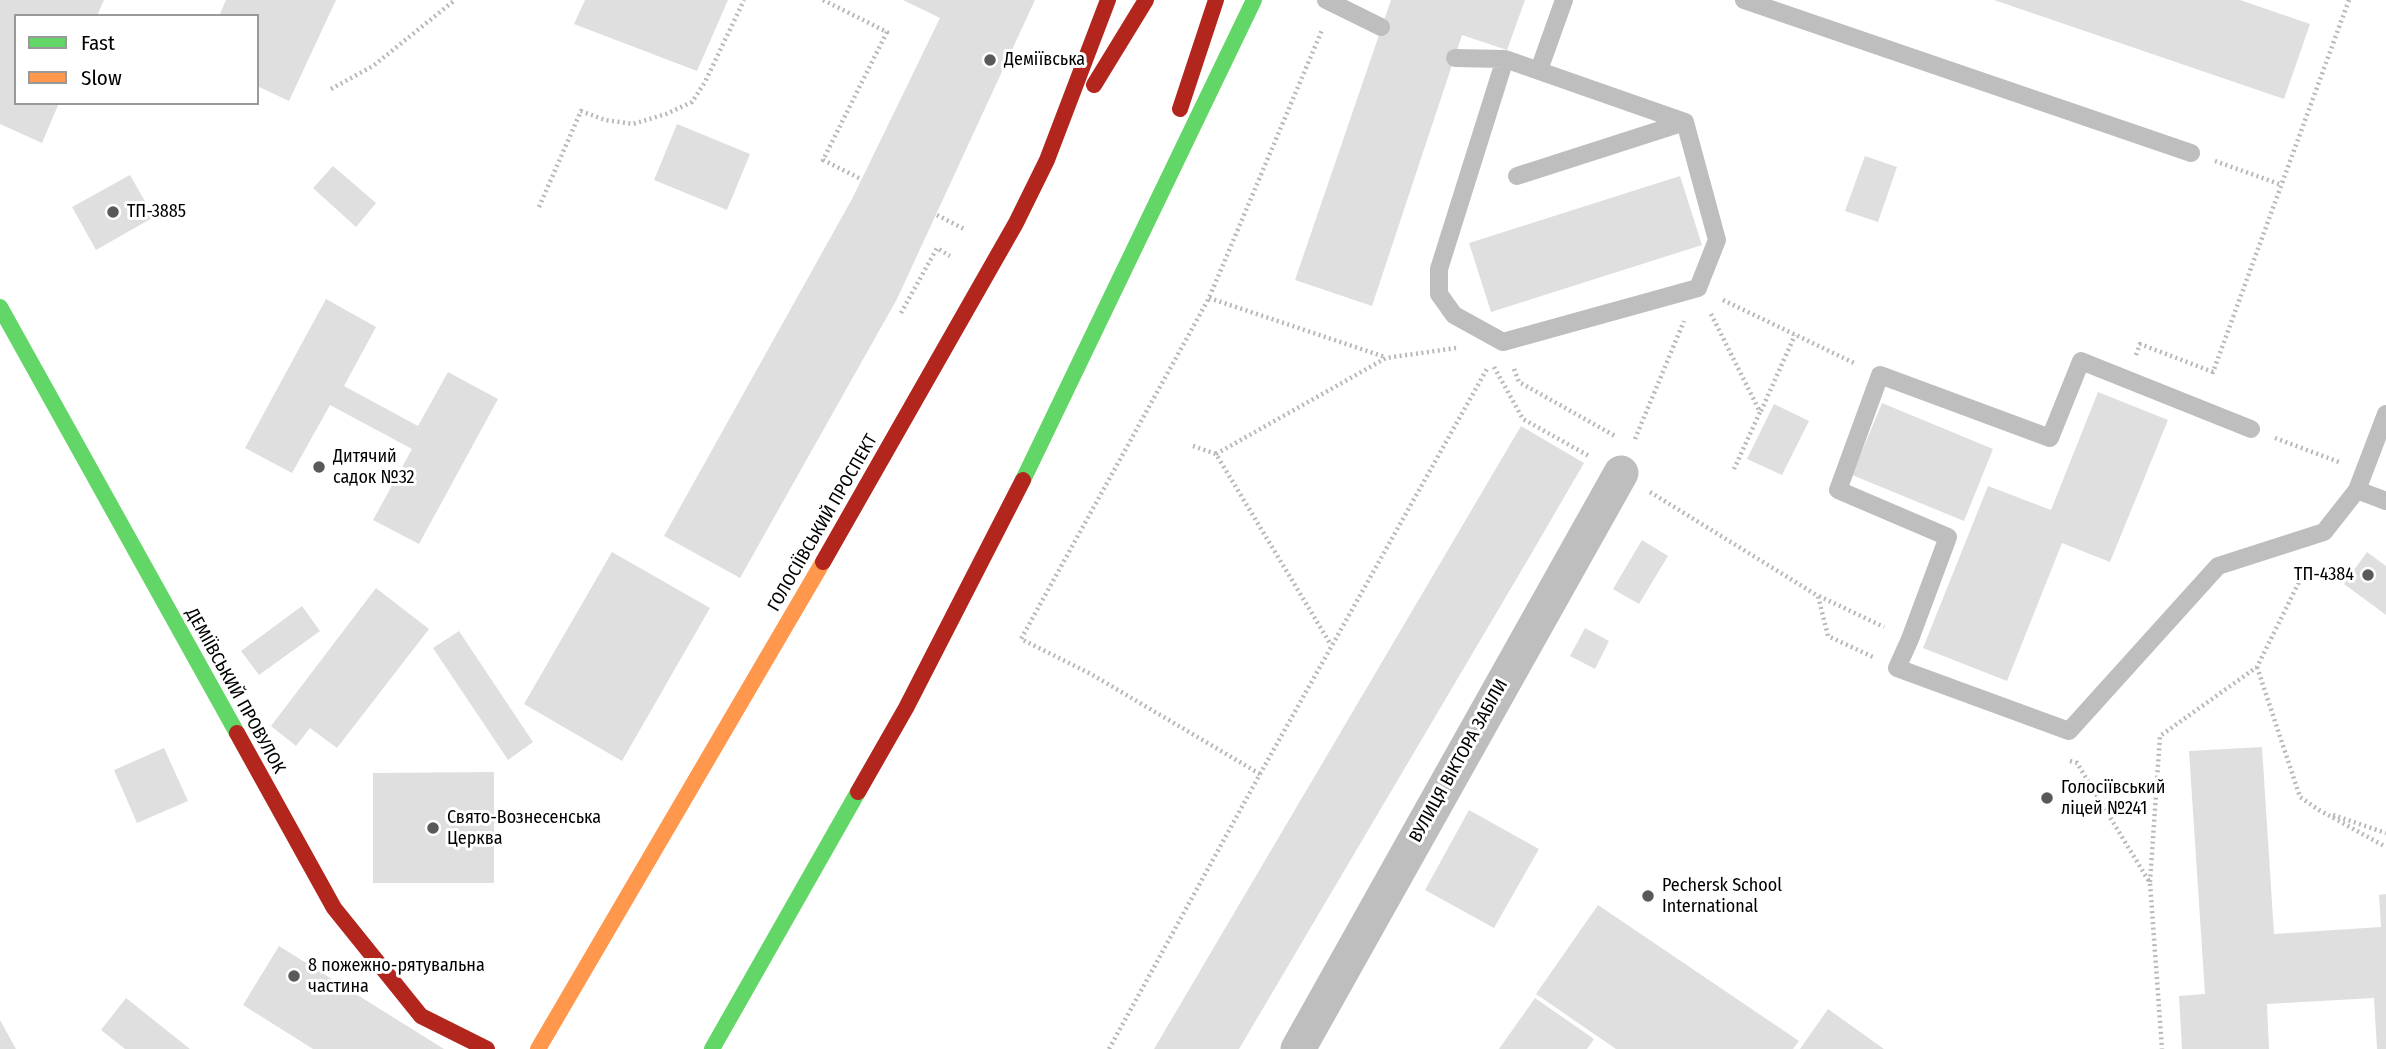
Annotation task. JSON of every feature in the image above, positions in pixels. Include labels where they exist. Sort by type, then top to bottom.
[{"type":"main road","name":"ГОЛОСІЇВСЬКИЙ ПРОСПЕКТ","points":[[538,1049],[875,474],[1016,223],[1047,160],[1108,0]]},
{"type":"main road","points":[[1047,160],[1146,0]]},
{"type":"main road","points":[[1130,264],[1216,0]]},
{"type":"main road","points":[[718,1047],[906,708],[1046,435],[1254,0]]},
{"type":"main road","name":"ДЕМІЇВСЬКИЙ ПРОВУЛОК","points":[[0,307],[334,908],[421,1016],[487,1049]]},
{"type":"street","name":"ВУЛИЦЯ ВІКТОРА ЗАБІЛИ","points":[[1298,1049],[1626,460]]},
{"type":"lane","points":[[1539,70],[1564,0]]},
{"type":"lane","points":[[1744,0],[2191,153]]},
{"type":"lane","points":[[1330,2],[1381,27]]},
{"type":"lane","points":[[1455,58],[1505,59],[1685,122]]},
{"type":"lane","points":[[1505,59],[1439,269],[1439,294],[1454,315],[1503,342],[1698,288],[1717,240],[1685,122]]},
{"type":"lane","points":[[1517,176],[1685,122]]},
{"type":"lane","points":[[2251,429],[2081,361],[2050,438],[1880,375],[1838,490],[1948,537],[1910,639],[1896,668],[2069,731],[2218,566],[2324,532],[2357,490],[2386,414]]},
{"type":"lane","points":[[2357,490],[2386,501]]},
{"type":"path","points":[[331,89],[373,66],[455,0]]},
{"type":"path","points":[[539,207],[581,111],[605,120],[633,124],[666,114],[692,102],[705,82],[744,0]]},
{"type":"path","points":[[823,0],[887,32],[823,160],[861,179]]},
{"type":"path","points":[[2140,344],[2213,372],[2349,0]]},
{"type":"path","points":[[1260,774],[1091,674],[1021,639],[1209,298],[1330,2]]},
{"type":"path","points":[[2191,153],[2282,185]]},
{"type":"path","points":[[937,215],[964,229]]},
{"type":"path","points":[[901,313],[937,248],[950,256]]},
{"type":"path","points":[[1626,460],[1698,288]]},
{"type":"path","points":[[1698,288],[1828,351]]},
{"type":"path","points":[[1698,288],[1760,412]]},
{"type":"path","points":[[1209,298],[1386,358]]},
{"type":"path","points":[[1734,468],[1795,335]]},
{"type":"path","points":[[1216,454],[1386,358],[1503,342],[1519,382],[1818,596],[1910,639]]},
{"type":"path","points":[[1109,1049],[1491,362],[1522,419],[1626,460]]},
{"type":"path","points":[[2251,429],[2364,472]]},
{"type":"path","points":[[1194,446],[1216,454],[1332,646]]},
{"type":"path","points":[[2162,1049],[2150,883],[2160,736],[2257,667],[2299,582],[2305,538]]},
{"type":"path","points":[[1818,596],[1828,636],[1896,668]]},
{"type":"path","points":[[2257,667],[2300,797],[2386,847]]},
{"type":"path","points":[[2064,758],[2077,763],[2150,883]]},
{"type":"path","points":[[2319,810],[2386,833]]},
{"type":"building","points":[[0,0],[104,0],[98,14],[14,14],[14,105],[58,105],[42,143],[0,124]]},
{"type":"building","points":[[226,0],[336,0],[289,101],[259,87],[259,14],[220,14]]},
{"type":"building","points":[[585,0],[728,0],[697,71],[574,24]]},
{"type":"building","points":[[903,0],[1035,0],[897,299],[740,578],[664,536],[852,199],[940,18]]},
{"type":"building","points":[[1391,0],[1525,0],[1507,50],[1462,35],[1372,306],[1295,280]]},
{"type":"building","points":[[1994,0],[2240,0],[2310,24],[2284,99]]},
{"type":"building","points":[[677,124],[750,154],[727,210],[654,180]]},
{"type":"building","points":[[1865,156],[1897,167],[1878,222],[1845,211]]},
{"type":"building","points":[[333,166],[376,203],[356,227],[313,188]]},
{"type":"building","name":"ТП-3885","points":[[130,175],[154,217],[96,250],[72,207]]},
{"type":"building","points":[[1680,176],[1702,245],[1491,312],[1469,243]]},
{"type":"building","points":[[326,299],[376,327],[344,386],[418,426],[448,372],[498,399],[419,544],[373,520],[412,449],[330,405],[292,473],[245,448]]},
{"type":"building","points":[[2098,392],[2168,420],[2110,562],[2062,543],[2007,681],[1923,648],[1988,486],[2051,510]]},
{"type":"building","points":[[1882,403],[1993,449],[1964,521],[1852,475]]},
{"type":"building","points":[[1774,404],[1809,421],[1782,475],[1747,459]]},
{"type":"building","points":[[1521,426],[1584,463],[1530,556],[1239,1049],[1154,1049]]},
{"type":"building","points":[[1642,540],[1668,556],[1639,604],[1613,589]]},
{"type":"building","points":[[612,552],[710,608],[622,761],[524,704]]},
{"type":"building","name":"ТП-4384","points":[[2367,552],[2386,566],[2386,615],[2344,584]]},
{"type":"building","points":[[376,588],[429,629],[337,748],[310,728],[296,746],[271,726]]},
{"type":"building","points":[[302,606],[320,631],[259,675],[241,651]]},
{"type":"building","points":[[1585,628],[1609,641],[1595,669],[1570,656]]},
{"type":"building","points":[[459,631],[533,742],[508,760],[433,648]]},
{"type":"building","points":[[2262,747],[2274,934],[2381,927],[2379,895],[2386,894],[2386,1049],[2377,1049],[2374,998],[2267,1004],[2269,1049],[2182,1049],[2179,996],[2205,994],[2189,751]]},
{"type":"building","points":[[164,748],[188,801],[137,823],[114,770]]},
{"type":"building","name":"Свято-Вознесенська Церква","points":[[494,772],[494,883],[373,883],[373,773]]},
{"type":"building","points":[[1469,810],[1539,849],[1494,928],[1425,890]]},
{"type":"building","points":[[1598,905],[1799,1041],[1793,1049],[1616,1049],[1536,994]]},
{"type":"building","name":"8 пожежно-рятувальна частина","points":[[279,946],[444,1049],[313,1049],[243,1005]]},
{"type":"building","points":[[126,998],[190,1049],[125,1049],[101,1030]]},
{"type":"building","points":[[1535,998],[1594,1039],[1587,1049],[1499,1049]]},
{"type":"building","points":[[1828,1009],[1884,1049],[1800,1049]]},
{"type":"building","points":[[0,1020],[16,1049],[0,1049]]},
{"type":"traffic: fast","points":[[1023,480],[1254,0]]},
{"type":"traffic: fast","points":[[0,307],[237,733]]},
{"type":"traffic: fast","points":[[712,1049],[858,792]]},
{"type":"traffic: slow","points":[[538,1049],[823,562]]},
{"type":"traffic: jam","points":[[823,562],[1016,223],[1047,160],[1108,0]]},
{"type":"traffic: jam","points":[[1094,85],[1146,0]]},
{"type":"traffic: jam","points":[[1180,109],[1216,0]]},
{"type":"traffic: jam","points":[[858,792],[906,708],[1023,480]]},
{"type":"traffic: jam","points":[[237,733],[334,908],[421,1016],[487,1049]]},
{"type":"place","name":"Деміївська","points":[[990,60]]},
{"type":"place","name":"ТП-3885","points":[[113,212]]},
{"type":"place","name":"Дитячий садок №32","points":[[319,467]]},
{"type":"place","name":"ТП-4384","points":[[2368,575]]},
{"type":"place","name":"Голосіївський ліцей №241","points":[[2047,798]]},
{"type":"place","name":"Свято-Вознесенська Церква","points":[[433,828]]},
{"type":"place","name":"Pechersk School International","points":[[1648,896]]},
{"type":"place","name":"8 пожежно-рятувальна частина","points":[[294,976]]}]
